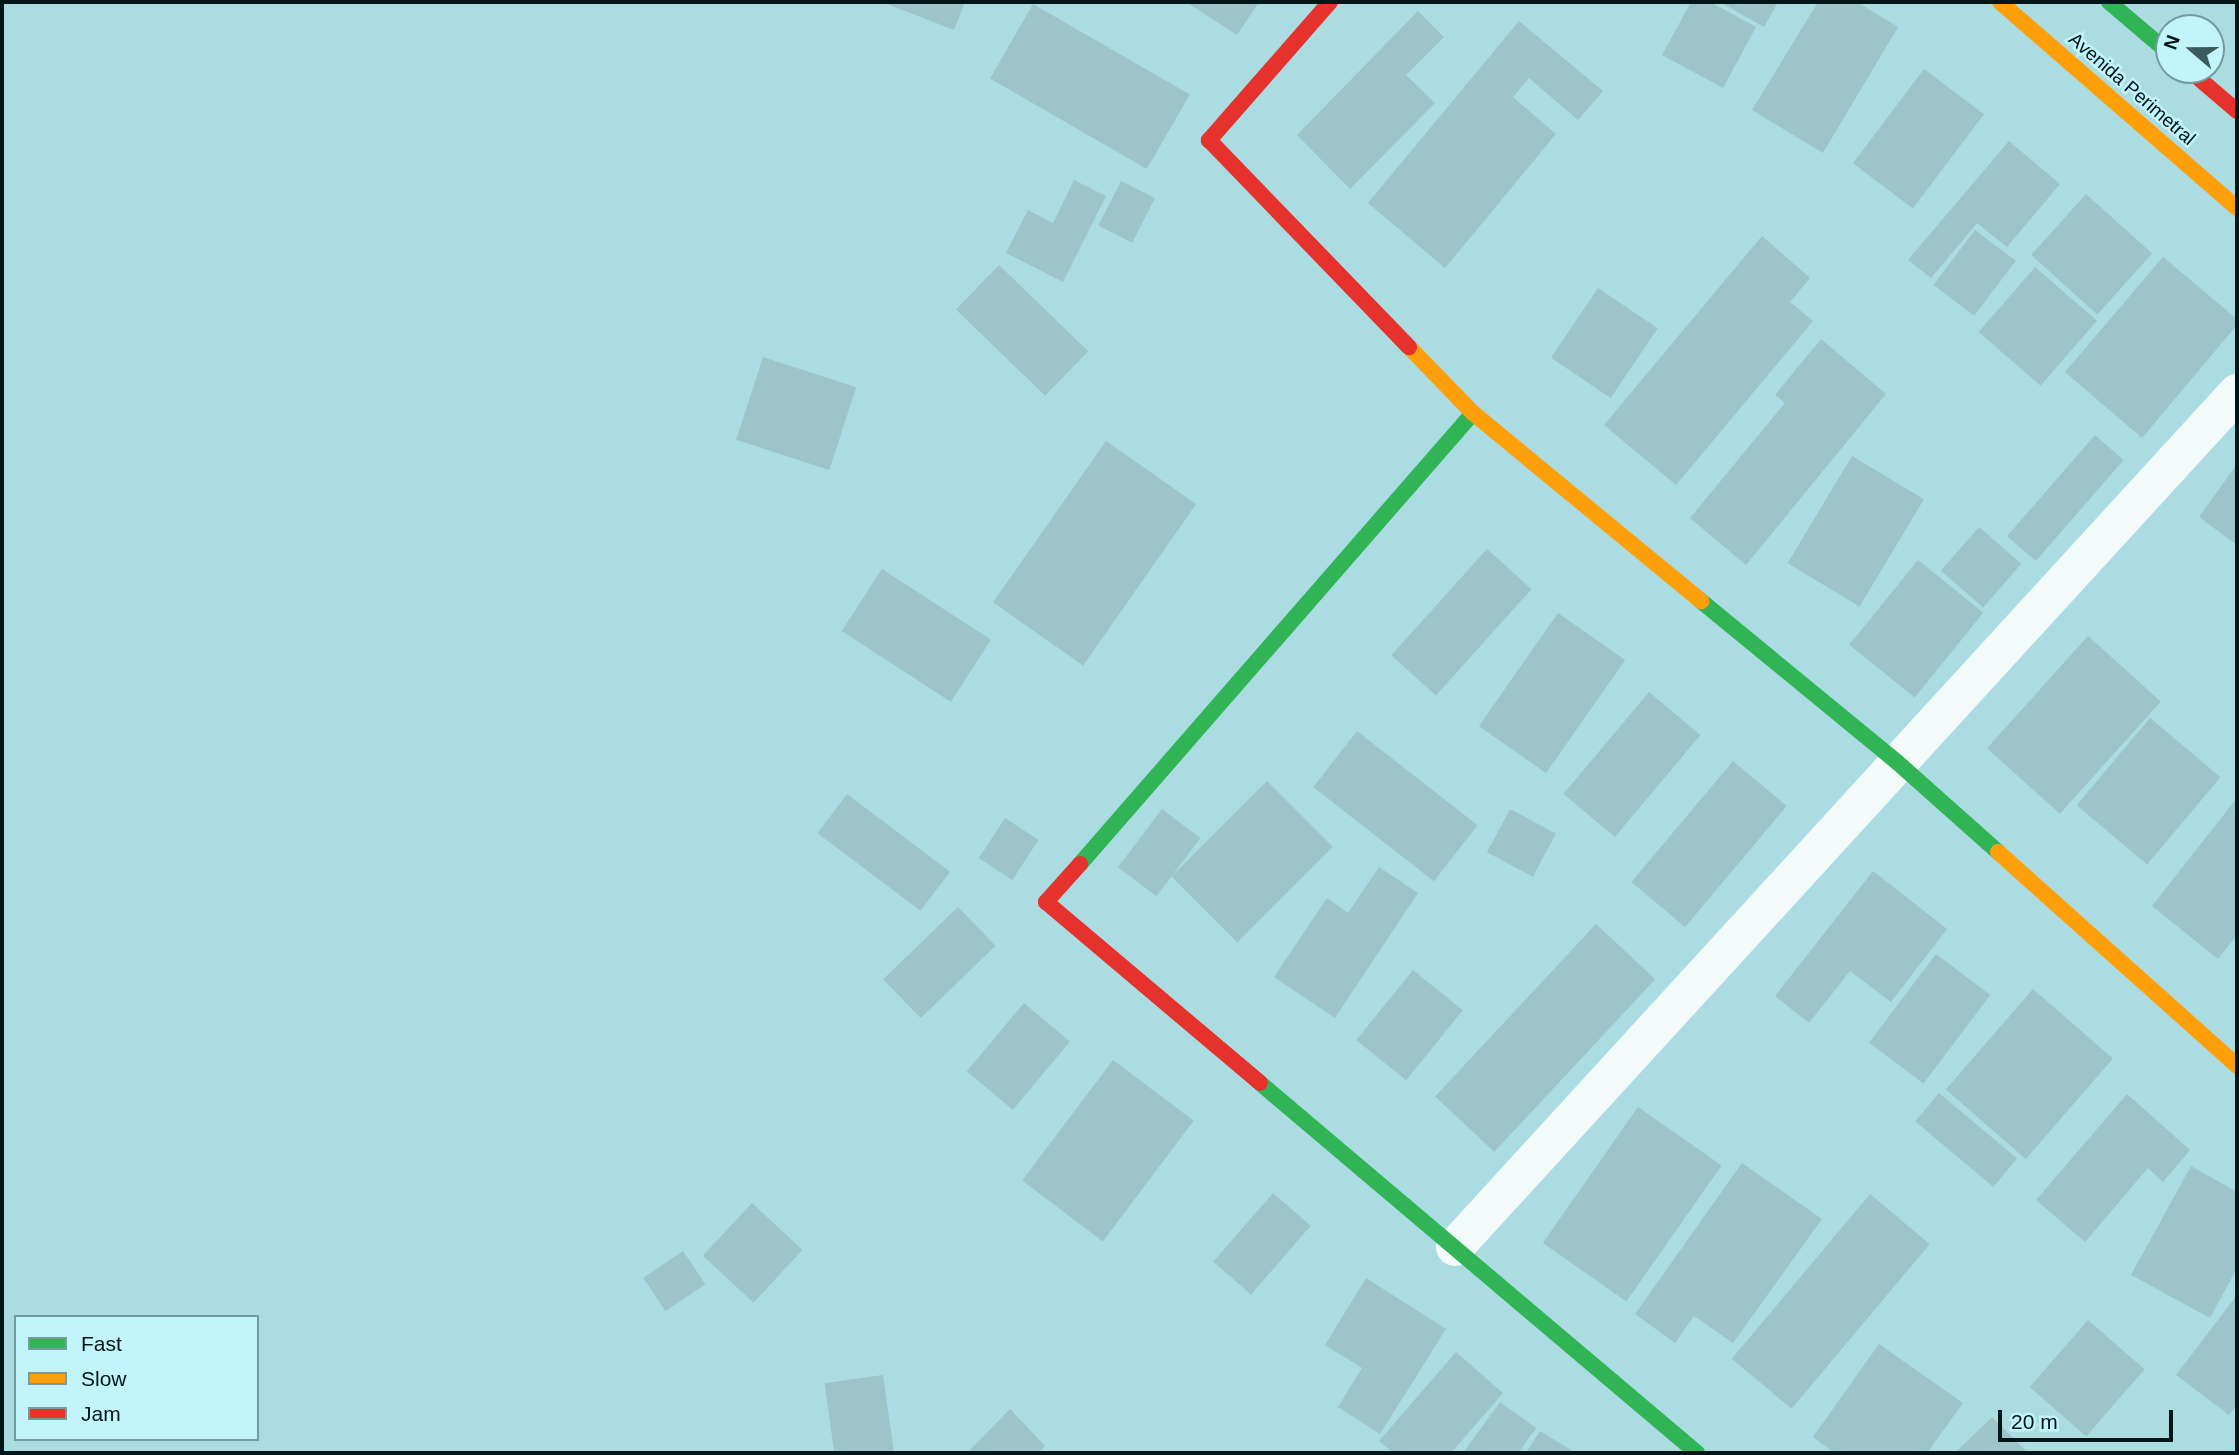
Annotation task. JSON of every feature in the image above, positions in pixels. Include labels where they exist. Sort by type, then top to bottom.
[{"type":"street","points":[[1330,2],[1209,140],[1473,413],[1897,762],[2237,1066]]},
{"type":"street","name":"Avenida Perimetral","points":[[2000,2],[2237,208]]},
{"type":"street","points":[[2109,2],[2155,41]]},
{"type":"street","points":[[2205,84],[2237,111]]},
{"type":"street","points":[[1455,1247],[2237,393]]},
{"type":"street","points":[[1473,413],[1046,902],[1697,1453]]},
{"type":"building","points":[[882,2],[965,2],[954,30]]},
{"type":"building","points":[[1186,2],[1259,2],[1237,35]]},
{"type":"building","points":[[1691,2],[1710,2],[1756,27],[1723,88],[1662,55]]},
{"type":"building","points":[[1720,2],[1778,2],[1764,27]]},
{"type":"building","points":[[1818,2],[1857,2],[1898,27],[1823,153],[1752,110]]},
{"type":"building","points":[[1033,4],[1190,94],[1147,169],[990,78]]},
{"type":"building","points":[[1418,11],[1444,37],[1406,75],[1435,103],[1350,189],[1297,135]]},
{"type":"building","points":[[1519,21],[1603,91],[1578,120],[1529,78],[1513,97],[1556,134],[1445,268],[1368,203]]},
{"type":"building","points":[[1924,69],[1984,114],[1913,208],[1853,163]]},
{"type":"building","points":[[2009,141],[2060,184],[2007,247],[1977,223],[1931,278],[1908,260]]},
{"type":"building","points":[[1074,180],[1106,196],[1063,282],[1006,253],[1028,210],[1053,223]]},
{"type":"building","points":[[1121,181],[1155,198],[1132,243],[1098,226]]},
{"type":"building","points":[[2086,194],[2152,254],[2097,314],[2031,255]]},
{"type":"building","points":[[1975,230],[2016,261],[1974,316],[1933,285]]},
{"type":"building","points":[[1762,236],[1810,278],[1790,302],[1813,321],[1676,485],[1604,425]]},
{"type":"building","points":[[2163,257],[2237,319],[2237,325],[2142,438],[2065,372]]},
{"type":"building","points":[[999,265],[1088,351],[1045,396],[956,310]]},
{"type":"building","points":[[2035,267],[2097,321],[2040,386],[1979,332]]},
{"type":"building","points":[[1598,288],[1658,328],[1611,398],[1551,358]]},
{"type":"building","points":[[1821,339],[1886,394],[1746,565],[1690,518],[1785,403],[1775,395]]},
{"type":"building","points":[[763,357],[856,387],[829,470],[736,440]]},
{"type":"building","points":[[2095,435],[2124,460],[2036,561],[2007,536]]},
{"type":"building","points":[[1106,441],[1196,504],[1083,665],[993,602]]},
{"type":"building","points":[[1852,456],[1924,499],[1860,606],[1788,563]]},
{"type":"building","points":[[2237,464],[2237,545],[2199,517]]},
{"type":"building","points":[[1979,527],[2021,564],[1983,608],[1941,571]]},
{"type":"building","points":[[1487,549],[1532,589],[1436,695],[1391,655]]},
{"type":"building","points":[[1918,560],[1983,613],[1915,698],[1849,645]]},
{"type":"building","points":[[882,569],[991,640],[951,702],[842,631]]},
{"type":"building","points":[[1558,613],[1625,660],[1546,773],[1479,726]]},
{"type":"building","points":[[2088,636],[2161,702],[2060,814],[1987,748]]},
{"type":"building","points":[[1649,692],[1700,735],[1615,837],[1564,794]]},
{"type":"building","points":[[2150,718],[2220,777],[2147,864],[2077,805]]},
{"type":"building","points":[[1357,731],[1478,825],[1434,881],[1313,787]]},
{"type":"building","points":[[1733,761],[1787,806],[1685,927],[1631,882]]},
{"type":"building","points":[[1267,781],[1333,847],[1237,942],[1172,876]]},
{"type":"building","points":[[847,794],[950,872],[921,911],[818,833]]},
{"type":"building","points":[[2237,798],[2237,935],[2218,959],[2152,906]]},
{"type":"building","points":[[1162,809],[1200,838],[1156,896],[1118,867]]},
{"type":"building","points":[[1510,809],[1556,833],[1533,877],[1487,852]]},
{"type":"building","points":[[1005,818],[1039,840],[1012,880],[979,858]]},
{"type":"building","points":[[1379,867],[1418,893],[1335,1018],[1274,977],[1327,898],[1348,913]]},
{"type":"building","points":[[1873,871],[1947,929],[1891,1002],[1850,971],[1809,1023],[1775,996]]},
{"type":"building","points":[[958,907],[996,946],[921,1018],[883,979]]},
{"type":"building","points":[[1596,924],[1655,979],[1494,1152],[1435,1097]]},
{"type":"building","points":[[1936,954],[1990,995],[1924,1084],[1869,1043]]},
{"type":"building","points":[[1413,970],[1463,1010],[1406,1080],[1356,1040]]},
{"type":"building","points":[[2033,989],[2113,1059],[2026,1159],[1946,1089]]},
{"type":"building","points":[[1024,1003],[1070,1042],[1013,1110],[967,1071]]},
{"type":"building","points":[[1113,1060],[1194,1121],[1103,1241],[1022,1181]]},
{"type":"building","points":[[1939,1093],[2017,1159],[1993,1187],[1915,1121]]},
{"type":"building","points":[[2127,1094],[2190,1150],[2163,1182],[2148,1168],[2085,1242],[2036,1200]]},
{"type":"building","points":[[1638,1107],[1722,1166],[1626,1301],[1543,1243]]},
{"type":"building","points":[[1742,1163],[1822,1219],[1733,1343],[1694,1316],[1675,1343],[1635,1314]]},
{"type":"building","points":[[2191,1166],[2237,1192],[2237,1268],[2210,1318],[2131,1275]]},
{"type":"building","points":[[1273,1193],[1311,1226],[1251,1294],[1213,1262]]},
{"type":"building","points":[[1870,1194],[1930,1244],[1792,1409],[1732,1359]]},
{"type":"building","points":[[752,1203],[802,1250],[753,1303],[703,1256]]},
{"type":"building","points":[[683,1251],[705,1284],[666,1311],[643,1278]]},
{"type":"building","points":[[1366,1278],[1446,1329],[1380,1434],[1338,1407],[1362,1368],[1325,1345]]},
{"type":"building","points":[[2237,1295],[2237,1405],[2229,1415],[2176,1375]]},
{"type":"building","points":[[2088,1320],[2145,1369],[2086,1436],[2030,1387]]},
{"type":"building","points":[[1879,1344],[1963,1403],[1927,1453],[1835,1453],[1813,1437]]},
{"type":"building","points":[[1456,1352],[1503,1393],[1451,1453],[1393,1453],[1379,1441]]},
{"type":"building","points":[[883,1375],[894,1453],[834,1453],[825,1383]]},
{"type":"building","points":[[1500,1402],[1536,1428],[1518,1453],[1463,1453]]},
{"type":"building","points":[[1010,1409],[1045,1446],[1038,1453],[967,1453]]},
{"type":"building","points":[[1992,1417],[2028,1453],[1955,1453]]},
{"type":"building","points":[[1540,1431],[1576,1453],[1526,1453]]},
{"type":"traffic: fast","points":[[2109,2],[2155,41]]},
{"type":"traffic: fast","points":[[1080,864],[1473,413]]},
{"type":"traffic: fast","points":[[1701,601],[1897,762],[1998,852]]},
{"type":"traffic: fast","points":[[1260,1083],[1697,1453]]},
{"type":"traffic: slow","points":[[2000,2],[2237,208]]},
{"type":"traffic: slow","points":[[1409,347],[1473,413],[1701,601]]},
{"type":"traffic: slow","points":[[1998,852],[2237,1066]]},
{"type":"traffic: jam","points":[[1330,2],[1209,140],[1409,347]]},
{"type":"traffic: jam","points":[[2205,84],[2237,111]]},
{"type":"traffic: jam","points":[[1080,864],[1046,902],[1260,1083]]}]
